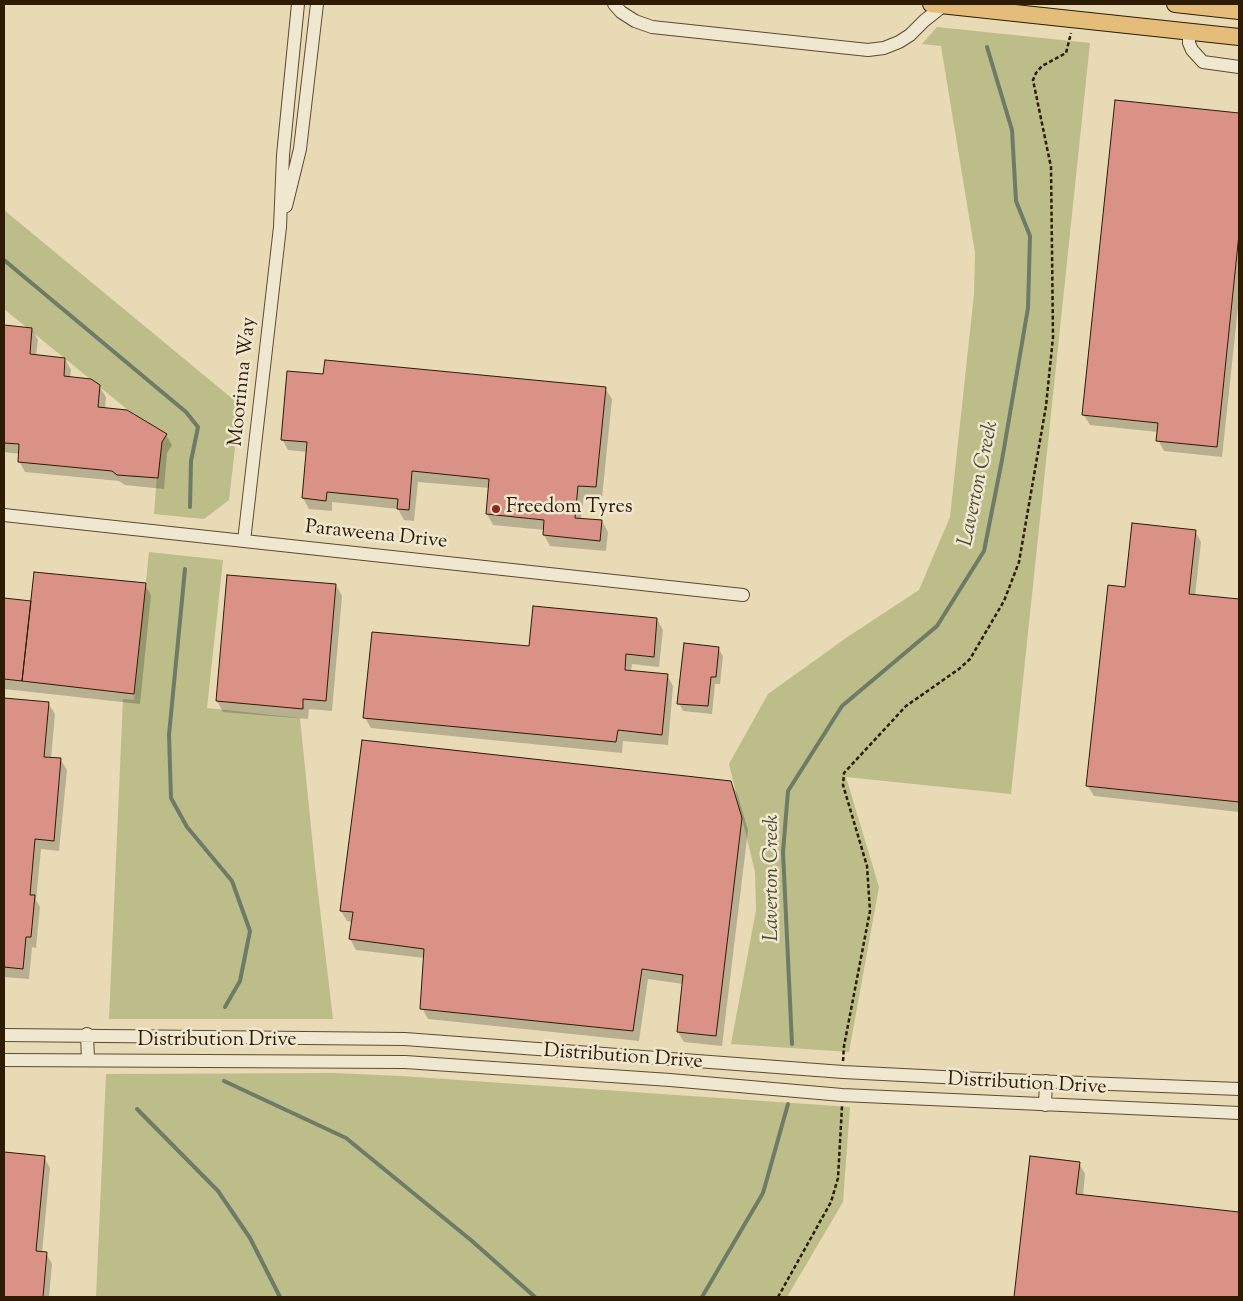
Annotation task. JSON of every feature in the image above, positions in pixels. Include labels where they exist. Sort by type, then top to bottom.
[{"type":"main road","points":[[938,4],[1239,37]]},
{"type":"main road","points":[[1175,4],[1239,11]]},
{"type":"main road","points":[[1189,32],[1192,5]]},
{"type":"street","name":"Moorinna Way","points":[[290,4],[296,28]]},
{"type":"street","name":"Moorinna Way","points":[[244,541],[280,227],[283,156],[298,4]]},
{"type":"street","name":"Moorinna Way","points":[[280,227],[300,149],[317,4]]},
{"type":"street","points":[[614,4],[621,12],[635,21],[652,27],[868,50],[884,48],[910,35],[938,4]]},
{"type":"street","points":[[1189,32],[1189,43],[1192,50],[1203,62],[1239,68]]},
{"type":"street","name":"Paraweena Drive","points":[[4,515],[743,595]]},
{"type":"street","name":"Distribution Drive","points":[[4,1034],[405,1039],[843,1072],[1239,1089]]},
{"type":"street","points":[[88,1034],[88,1060]]},
{"type":"street","points":[[365,1038],[365,1062]]},
{"type":"street","points":[[493,1068],[495,1045]]},
{"type":"street","name":"Distribution Drive","points":[[4,1060],[405,1062],[670,1080],[842,1095],[1239,1113]]},
{"type":"street","points":[[902,1075],[903,1098]]},
{"type":"street","points":[[1045,1105],[1046,1081]]},
{"type":"path","points":[[843,1072],[844,1046],[870,911],[867,866],[843,785],[844,773],[906,706],[959,670],[970,659],[1004,601],[1019,562],[1046,406],[1054,337],[1051,167],[1033,80],[1042,66],[1066,53],[1072,30]]},
{"type":"path","points":[[778,1297],[832,1202],[838,1178],[842,1095]]},
{"type":"green space","points":[[937,27],[1090,43],[1011,794],[846,777],[879,887],[849,1052],[731,1044],[756,910],[755,872],[729,764],[768,694],[846,638],[919,590],[950,517],[974,294],[975,253],[941,46],[922,44]]},
{"type":"green space","points":[[4,210],[240,405],[229,500],[204,519],[154,514],[160,436],[4,309]]},
{"type":"green space","points":[[149,552],[223,560],[207,708],[300,718],[333,1019],[109,1019],[123,699],[134,700]]},
{"type":"green space","points":[[334,1073],[850,1107],[843,1202],[787,1297],[96,1297],[106,1074]]},
{"type":"building","points":[[1115,100],[1239,113],[1239,234],[1217,447],[1156,441],[1158,423],[1082,415]]},
{"type":"building","points":[[4,325],[32,328],[30,354],[65,358],[64,376],[91,379],[100,385],[98,407],[127,410],[167,434],[162,442],[158,478],[117,475],[112,471],[18,462],[19,444],[4,443]]},
{"type":"building","points":[[325,360],[606,387],[596,487],[578,486],[575,518],[602,520],[600,541],[543,535],[544,520],[486,514],[489,479],[412,471],[409,510],[397,509],[398,499],[327,492],[326,501],[302,498],[307,442],[281,440],[287,371],[323,374]]},
{"type":"building","points":[[1132,523],[1196,530],[1189,594],[1239,599],[1239,802],[1086,786],[1108,585],[1125,587]]},
{"type":"building","points":[[34,572],[146,583],[134,694],[22,681]]},
{"type":"building","points":[[227,575],[336,584],[326,701],[303,699],[303,709],[216,701]]},
{"type":"building","points":[[4,598],[31,601],[22,681],[4,679]]},
{"type":"building","points":[[533,606],[657,618],[654,657],[626,654],[625,670],[668,674],[662,735],[618,730],[616,742],[363,718],[372,632],[529,646]]},
{"type":"building","points":[[684,643],[719,647],[716,677],[711,677],[708,706],[677,704]]},
{"type":"building","points":[[4,698],[49,702],[44,757],[61,758],[54,841],[35,839],[30,895],[35,895],[31,937],[26,937],[23,969],[4,967]]},
{"type":"building","points":[[362,740],[731,781],[742,818],[716,1036],[677,1032],[683,975],[642,969],[633,1031],[420,1009],[424,949],[349,939],[353,912],[340,911]]},
{"type":"building","points":[[4,1152],[45,1156],[36,1251],[47,1252],[43,1297],[4,1297]]},
{"type":"building","points":[[1030,1156],[1080,1162],[1076,1194],[1239,1212],[1239,1297],[1014,1297]]},
{"type":"waterway","name":"Laverton Creek","points":[[792,1044],[783,852],[788,791],[842,706],[937,626],[984,551],[1002,460],[1028,308],[1030,236],[1016,201],[1012,130],[987,47]]},
{"type":"waterway","points":[[4,260],[186,412],[198,427],[191,461],[190,507]]},
{"type":"waterway","points":[[185,569],[169,735],[171,798],[187,827],[232,881],[250,931],[240,981],[225,1007]]},
{"type":"waterway","points":[[224,1081],[346,1138],[472,1241],[535,1297]]},
{"type":"waterway","name":"Laverton Creek","points":[[702,1297],[763,1193],[788,1104]]},
{"type":"waterway","points":[[137,1109],[218,1191],[250,1238],[280,1297]]},
{"type":"place","name":"Freedom Tyres","points":[[496,509]]}]
